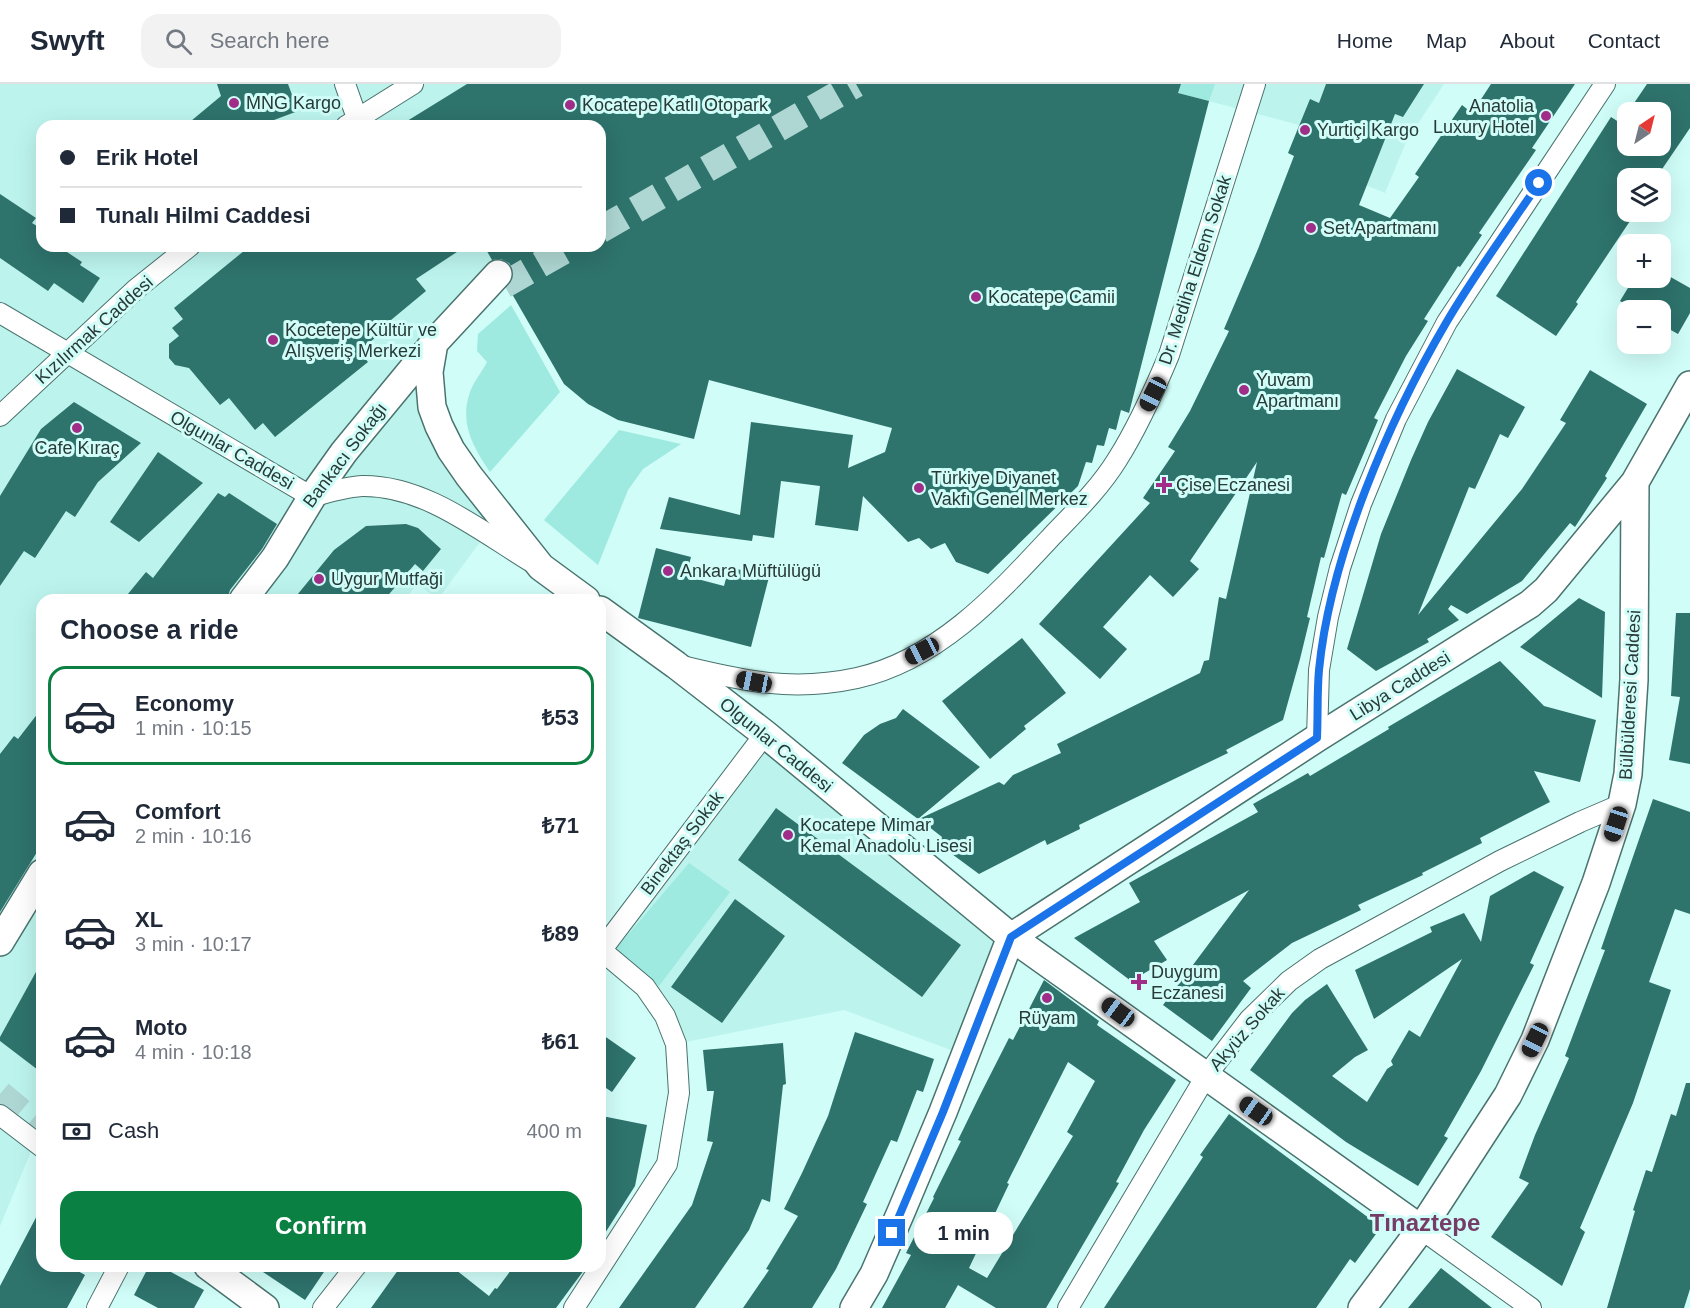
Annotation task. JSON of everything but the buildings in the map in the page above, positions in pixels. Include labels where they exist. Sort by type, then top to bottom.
[{"type":"main road","name":"Bankacı Sokağı","points":[[248,594],[275,558],[312,497],[344,452],[434,344],[459,317],[501,280]]},
{"type":"main road","name":"Olgunlar Caddesi","points":[[434,344],[429,372],[432,407],[438,426],[451,450],[540,567],[578,594]]},
{"type":"main road","name":"Libya Caddesi","points":[[1011,937],[1317,738],[1530,604],[1546,590],[1635,482],[1690,385]]},
{"type":"main road","name":"Bülbülderesi Caddesi","points":[[1362,1308],[1421,1229],[1508,1095],[1535,1040],[1569,956],[1622,804],[1628,774],[1634,680],[1635,482]]},
{"type":"main road","name":"Olgunlar Caddesi","points":[[606,614],[765,734],[1011,937],[1421,1229]]},
{"type":"main road","points":[[0,942],[36,883]]},
{"type":"main road","points":[[854,1308],[874,1274],[901,1212],[943,1112],[1011,937]]},
{"type":"main road","points":[[216,1272],[265,1308]]},
{"type":"street","points":[[345,84],[352,120]]},
{"type":"street","points":[[355,120],[412,84]]},
{"type":"street","name":"Dr. Mediha Eldem Sokak","points":[[676,665],[732,678],[778,685],[833,682],[859,677],[884,669],[935,644],[979,610],[1026,565],[1096,490],[1116,462],[1153,394],[1169,355],[1255,84]]},
{"type":"street","points":[[1317,738],[1319,670],[1328,616],[1340,568],[1361,504],[1396,419],[1447,322],[1605,84]]},
{"type":"street","name":"Kızılırmak Caddesi","points":[[0,416],[136,289],[182,252]]},
{"type":"street","name":"Olgunlar Caddesi","points":[[0,313],[312,497],[362,486],[407,493],[462,519],[540,567]]},
{"type":"street","name":"Binektaş Sokak","points":[[606,944],[765,734]]},
{"type":"street","name":"Akyüz Sokak","points":[[1068,1308],[1206,1076],[1249,1020],[1289,981],[1320,959],[1500,861],[1622,804]]},
{"type":"street","points":[[606,955],[645,987],[665,1016],[676,1044],[679,1093],[667,1164],[606,1258]]},
{"type":"street","points":[[0,1115],[36,1142]]},
{"type":"street","name":"Olgunlar Caddesi","points":[[1421,1229],[1526,1307]]},
{"type":"street","points":[[98,1308],[116,1272]]},
{"type":"street","points":[[324,1308],[351,1272]]},
{"type":"street","points":[[574,1308],[597,1272]]},
{"type":"shaded area","points":[[0,84],[856,84],[606,125],[606,120],[36,120],[36,252],[562,252],[504,285],[459,317],[429,388],[496,511],[486,534],[442,594],[431,594],[417,584],[410,594],[36,594],[36,1139],[0,1226]]},
{"type":"shaded area","points":[[1181,84],[1444,84],[1406,142],[1385,193],[1288,153],[1299,125],[1178,93]]},
{"type":"shaded area","points":[[1181,84],[1215,84],[1209,101],[1178,93]]},
{"type":"shaded area","points":[[511,305],[560,392],[490,472],[473,444],[467,424],[467,403],[472,388],[487,362],[477,351],[478,334]]},
{"type":"shaded area","points":[[619,430],[681,444],[643,469],[628,490],[598,565],[544,520]]},
{"type":"shaded area","name":"Kocatepe Mimar Kemal Anadolu Lisesi","points":[[765,734],[1011,937],[964,1055],[844,1010],[676,1044],[665,1016],[606,955],[606,943]]},
{"type":"shaded area","points":[[689,863],[730,892],[659,986],[614,951]]},
{"type":"tunnel","points":[[606,227],[856,84]]},
{"type":"tunnel","points":[[504,285],[562,252]]},
{"type":"tunnel","points":[[0,1094],[36,1124]]},
{"type":"place","name":"MNG Kargo","points":[[234,103]]},
{"type":"place","name":"Kocatepe Katlı Otopark","points":[[570,105]]},
{"type":"place","name":"Anatolia Luxury Hotel","points":[[1546,116]]},
{"type":"place","name":"Yurtiçi Kargo","points":[[1305,130]]},
{"type":"place","name":"Set Apartmanı","points":[[1311,228]]},
{"type":"place","name":"Kocatepe Camii","points":[[976,297]]},
{"type":"place","name":"Kocetepe Kültür ve Alışveriş Merkezi","points":[[273,340]]},
{"type":"place","name":"Yuvam Apartmanı","points":[[1244,390]]},
{"type":"place","name":"Cafe Kıraç","points":[[77,428]]},
{"type":"place","name":"Çise Eczanesi","points":[[1164,485]]},
{"type":"place","name":"Türkiye Diyanet Vakfı Genel Merkez","points":[[919,488]]},
{"type":"place","name":"Ankara Müftülügü","points":[[668,571]]},
{"type":"place","name":"Uygur Mutfaği","points":[[319,579]]},
{"type":"place","name":"Kocatepe Mimar Kemal Anadolu Lisesi","points":[[788,835]]},
{"type":"place","name":"Duygum Eczanesi","points":[[1139,982]]},
{"type":"place","name":"Rüyam","points":[[1047,998]]},
{"type":"district","name":"Tınaztepe","points":[[1425,1222]]},
{"type":"route","points":[[892,1233],[943,1112],[1011,937],[1317,738],[1319,670],[1328,616],[1340,568],[1361,504],[1396,419],[1420,370],[1447,322],[1539,183]]}]
